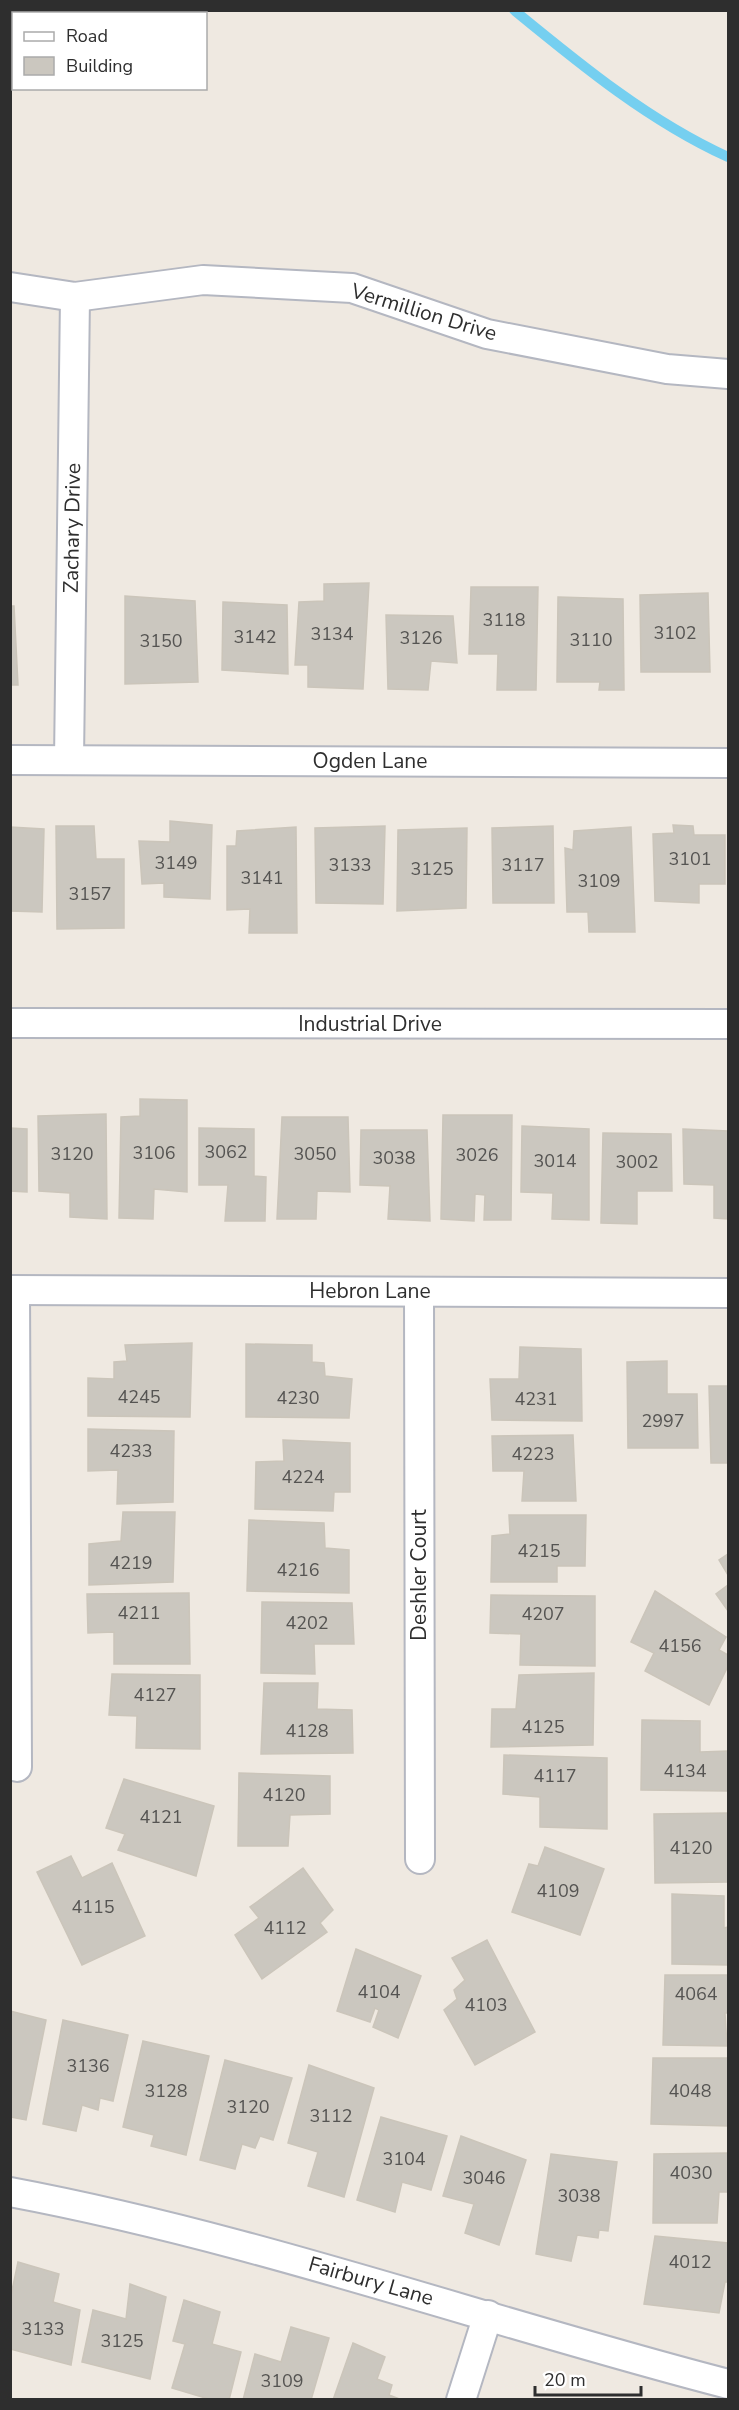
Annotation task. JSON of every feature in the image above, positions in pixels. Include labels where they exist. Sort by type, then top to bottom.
[{"type":"street","name":"Vermillion Drive","points":[[10,287],[75,297],[203,280],[352,288],[487,334],[667,369],[729,374]]},
{"type":"street","name":"Zachary Drive","points":[[69,760],[75,297]]},
{"type":"street","name":"Ogden Lane","points":[[10,760],[729,763]]},
{"type":"street","name":"Industrial Drive","points":[[10,1023],[729,1024]]},
{"type":"street","name":"Hebron Lane","points":[[13,1290],[729,1293]]},
{"type":"street","points":[[13,1290],[17,1767]]},
{"type":"street","name":"Deshler Court","points":[[419,1292],[420,1859]]},
{"type":"street","name":"Fairbury Lane","points":[[10,2192],[265,2250],[642,2362],[729,2384]]},
{"type":"street","points":[[461,2400],[488,2315]]},
{"type":"building","points":[[369,583],[363,689],[308,687],[308,665],[295,665],[299,602],[324,601],[324,584]]},
{"type":"building","points":[[471,587],[538,587],[536,690],[497,690],[498,654],[469,654]]},
{"type":"building","points":[[708,593],[710,672],[641,672],[640,595]]},
{"type":"building","points":[[125,596],[195,601],[198,682],[125,684]]},
{"type":"building","points":[[558,597],[623,599],[624,690],[599,690],[600,682],[557,682]]},
{"type":"building","points":[[223,602],[287,605],[288,674],[222,670]]},
{"type":"building","points":[[10,606],[14,606],[18,685],[10,685]]},
{"type":"building","points":[[386,615],[453,616],[457,663],[431,661],[428,690],[388,689]]},
{"type":"building","points":[[170,821],[212,825],[210,899],[164,897],[164,883],[142,884],[139,841],[170,842]]},
{"type":"building","points":[[673,825],[693,826],[694,835],[725,835],[725,884],[699,884],[699,903],[655,901],[653,834],[674,833]]},
{"type":"building","points":[[56,826],[94,826],[96,859],[124,859],[124,928],[57,929]]},
{"type":"building","points":[[385,826],[383,904],[316,903],[315,828]]},
{"type":"building","points":[[553,826],[554,903],[493,903],[492,828]]},
{"type":"building","points":[[10,827],[44,829],[42,912],[10,911]]},
{"type":"building","points":[[296,827],[297,933],[249,933],[250,909],[227,910],[227,846],[236,846],[237,831]]},
{"type":"building","points":[[631,827],[635,932],[589,932],[588,912],[567,912],[565,848],[573,850],[574,831]]},
{"type":"building","points":[[467,828],[466,908],[397,911],[398,830]]},
{"type":"building","points":[[140,1099],[187,1100],[187,1192],[154,1189],[153,1219],[119,1218],[121,1117],[140,1116]]},
{"type":"building","points":[[106,1114],[107,1219],[70,1217],[70,1193],[39,1191],[38,1116]]},
{"type":"building","points":[[443,1115],[512,1115],[511,1220],[484,1220],[485,1195],[475,1194],[474,1221],[441,1219]]},
{"type":"building","points":[[282,1117],[348,1117],[350,1192],[317,1191],[316,1219],[277,1219]]},
{"type":"building","points":[[522,1126],[589,1129],[589,1220],[552,1219],[553,1193],[521,1192]]},
{"type":"building","points":[[10,1128],[27,1129],[27,1192],[10,1191]]},
{"type":"building","points":[[199,1128],[254,1129],[254,1176],[266,1177],[265,1221],[225,1221],[228,1185],[199,1185]]},
{"type":"building","points":[[683,1129],[728,1131],[728,1219],[714,1218],[714,1185],[684,1184]]},
{"type":"building","points":[[361,1130],[427,1130],[430,1221],[388,1219],[390,1186],[360,1185]]},
{"type":"building","points":[[603,1133],[671,1134],[672,1191],[637,1191],[637,1224],[601,1223]]},
{"type":"building","points":[[192,1343],[190,1417],[88,1416],[88,1378],[114,1379],[114,1362],[127,1361],[125,1345]]},
{"type":"building","points":[[246,1344],[312,1345],[312,1362],[324,1363],[325,1376],[352,1379],[349,1418],[246,1417]]},
{"type":"building","points":[[520,1347],[581,1349],[582,1421],[492,1420],[490,1379],[519,1379]]},
{"type":"building","points":[[667,1361],[667,1394],[697,1394],[698,1448],[628,1448],[627,1362]]},
{"type":"building","points":[[709,1386],[728,1386],[728,1463],[711,1463]]},
{"type":"building","points":[[88,1429],[174,1431],[173,1502],[117,1504],[118,1470],[88,1471]]},
{"type":"building","points":[[573,1435],[576,1501],[522,1501],[524,1471],[493,1471],[492,1436]]},
{"type":"building","points":[[283,1440],[350,1443],[350,1492],[334,1492],[333,1511],[255,1509],[256,1462],[284,1461]]},
{"type":"building","points":[[123,1512],[175,1512],[173,1582],[89,1585],[89,1544],[121,1541]]},
{"type":"building","points":[[509,1515],[586,1515],[585,1566],[557,1566],[557,1582],[491,1582],[492,1536],[510,1534]]},
{"type":"building","points":[[249,1520],[324,1523],[325,1548],[349,1550],[349,1593],[247,1591]]},
{"type":"building","points":[[728,1554],[728,1575],[719,1560]]},
{"type":"building","points":[[728,1585],[728,1611],[716,1594]]},
{"type":"building","points":[[655,1591],[726,1637],[719,1650],[728,1655],[728,1666],[709,1705],[645,1671],[654,1653],[631,1642]]},
{"type":"building","points":[[189,1593],[190,1664],[114,1664],[114,1632],[88,1633],[87,1594]]},
{"type":"building","points":[[491,1595],[595,1596],[595,1666],[520,1665],[521,1634],[490,1633]]},
{"type":"building","points":[[262,1602],[352,1603],[354,1644],[314,1644],[315,1674],[261,1673]]},
{"type":"building","points":[[594,1673],[593,1745],[491,1747],[492,1709],[516,1709],[519,1675]]},
{"type":"building","points":[[112,1674],[200,1675],[200,1749],[136,1748],[137,1716],[109,1715]]},
{"type":"building","points":[[264,1683],[318,1683],[317,1709],[352,1710],[353,1753],[261,1754]]},
{"type":"building","points":[[642,1720],[700,1721],[700,1752],[728,1751],[728,1791],[641,1790]]},
{"type":"building","points":[[504,1755],[607,1758],[607,1829],[540,1827],[540,1797],[503,1794]]},
{"type":"building","points":[[239,1773],[330,1776],[330,1814],[290,1815],[288,1846],[238,1846]]},
{"type":"building","points":[[124,1779],[214,1806],[196,1876],[118,1850],[125,1834],[106,1828]]},
{"type":"building","points":[[728,1813],[728,1882],[655,1883],[654,1814]]},
{"type":"building","points":[[545,1847],[604,1869],[580,1935],[512,1912],[529,1864],[538,1866]]},
{"type":"building","points":[[71,1856],[82,1878],[112,1863],[145,1936],[82,1965],[37,1872]]},
{"type":"building","points":[[303,1868],[333,1910],[320,1923],[327,1932],[262,1979],[235,1935],[259,1918],[250,1907]]},
{"type":"building","points":[[672,1894],[724,1896],[724,1928],[728,1927],[728,1965],[672,1964]]},
{"type":"building","points":[[487,1940],[535,2032],[475,2065],[444,2010],[457,1999],[454,1990],[465,1980],[452,1958]]},
{"type":"building","points":[[356,1949],[421,1976],[398,2038],[373,2027],[379,2010],[375,2008],[370,2022],[337,2011]]},
{"type":"building","points":[[665,1975],[728,1975],[728,2013],[725,2013],[727,2046],[663,2045]]},
{"type":"building","points":[[10,2011],[46,2020],[26,2120],[10,2117]]},
{"type":"building","points":[[63,2020],[128,2035],[113,2101],[100,2098],[98,2110],[82,2105],[76,2131],[43,2124]]},
{"type":"building","points":[[143,2041],[209,2056],[186,2155],[151,2146],[154,2135],[123,2127]]},
{"type":"building","points":[[653,2058],[728,2058],[728,2126],[651,2124]]},
{"type":"building","points":[[225,2060],[292,2078],[273,2140],[260,2136],[255,2148],[242,2144],[235,2169],[200,2160]]},
{"type":"building","points":[[309,2065],[374,2088],[344,2197],[308,2186],[318,2152],[288,2143]]},
{"type":"building","points":[[381,2117],[447,2136],[431,2190],[402,2182],[395,2212],[357,2200]]},
{"type":"building","points":[[461,2136],[526,2160],[499,2245],[465,2233],[474,2204],[443,2196]]},
{"type":"building","points":[[728,2153],[728,2192],[719,2192],[717,2223],[653,2223],[654,2154]]},
{"type":"building","points":[[551,2154],[617,2162],[608,2231],[599,2230],[598,2238],[577,2235],[571,2261],[536,2254]]},
{"type":"building","points":[[655,2236],[728,2243],[728,2282],[725,2282],[719,2313],[644,2304]]},
{"type":"building","points":[[18,2262],[59,2274],[53,2302],[80,2310],[71,2365],[10,2349],[10,2300]]},
{"type":"building","points":[[130,2284],[166,2297],[150,2379],[82,2362],[93,2310],[126,2319]]},
{"type":"building","points":[[184,2300],[220,2312],[212,2344],[241,2352],[229,2400],[212,2400],[172,2388],[185,2344],[173,2341]]},
{"type":"building","points":[[291,2327],[329,2338],[311,2400],[243,2400],[255,2354],[281,2362]]},
{"type":"building","points":[[353,2343],[385,2357],[377,2379],[392,2385],[389,2395],[402,2400],[333,2400]]},
{"type":"waterway","points":[[514,10],[590,71],[643,109],[699,143],[728,157]]}]
